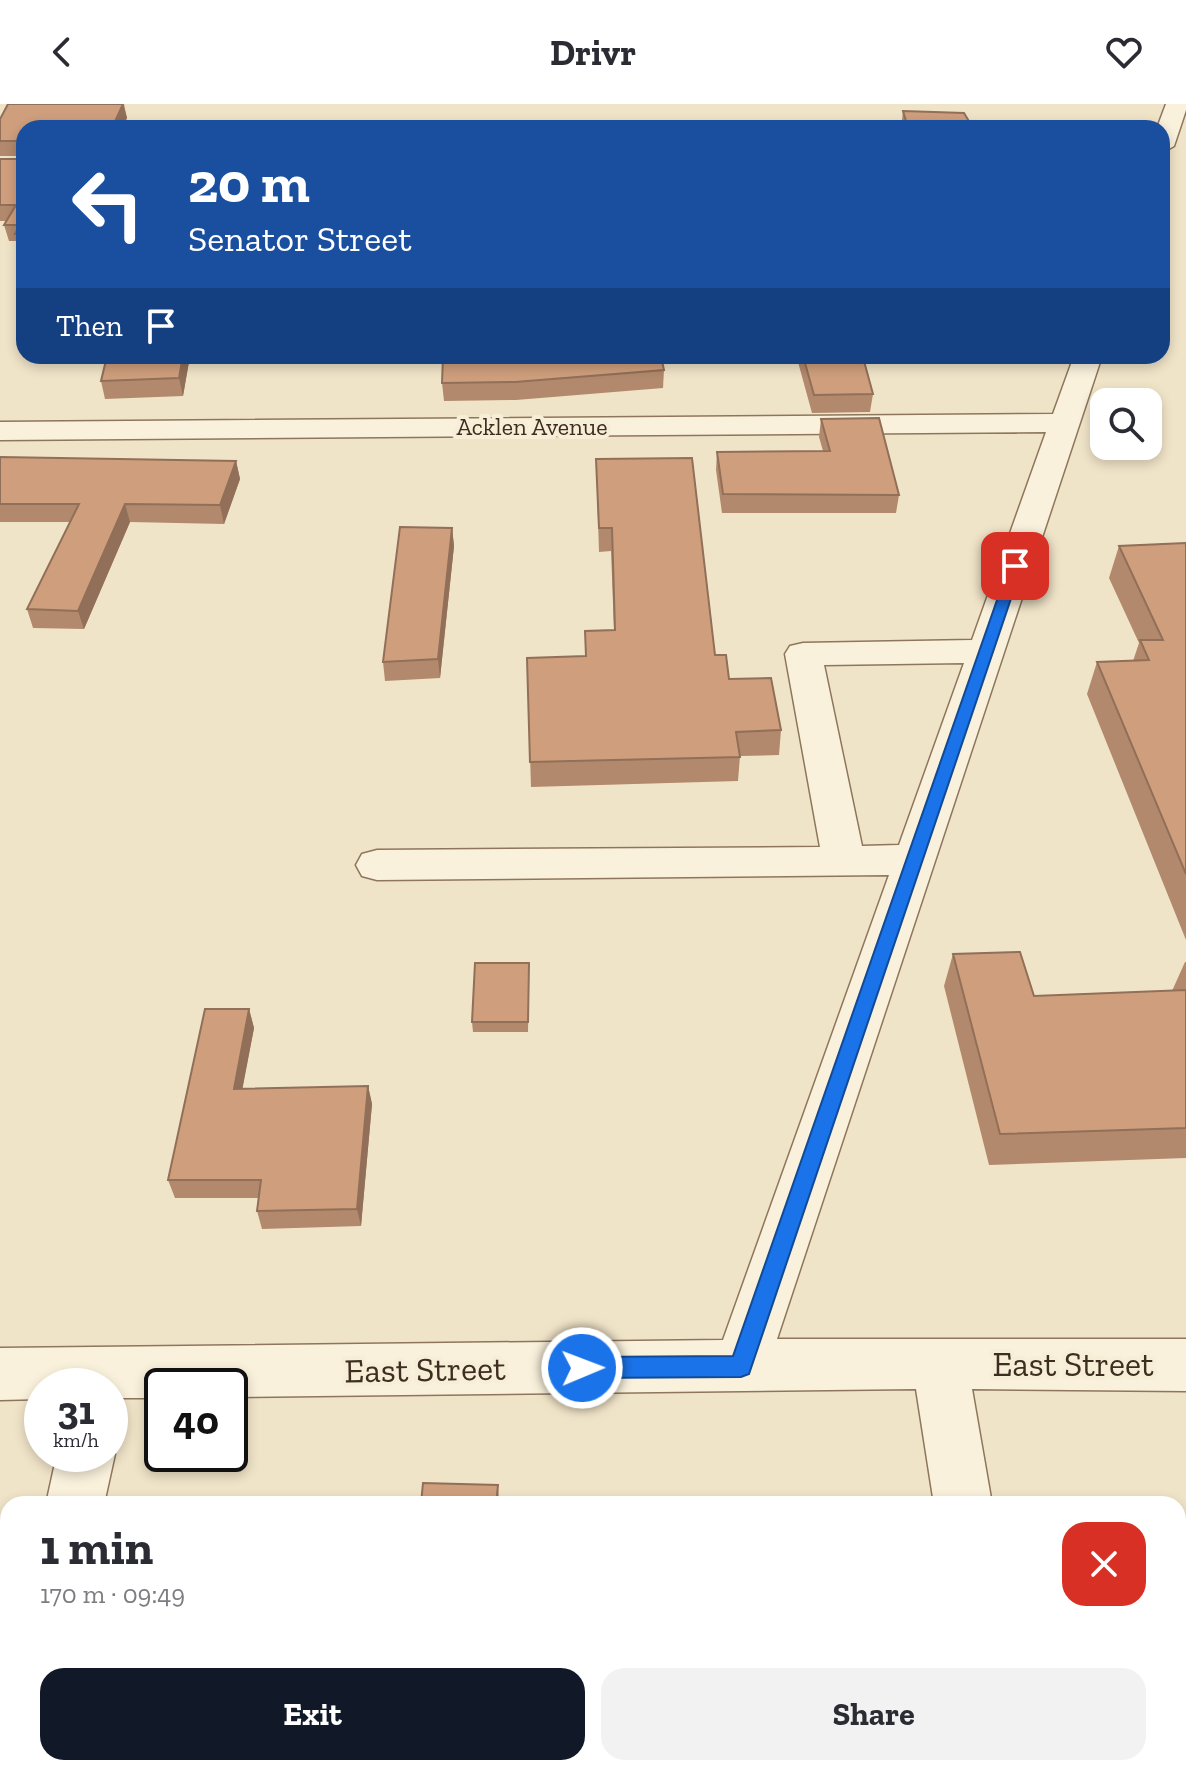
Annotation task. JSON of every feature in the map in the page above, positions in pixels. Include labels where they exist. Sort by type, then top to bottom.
[{"type":"street","points":[[1170,124],[1177,104]]},
{"type":"street","points":[[741,1366],[1085,364]]},
{"type":"street","name":"Acklen Avenue","points":[[0,431],[1064,423]]},
{"type":"street","points":[[844,862],[803,654],[986,651]]},
{"type":"street","points":[[377,865],[915,859]]},
{"type":"street","points":[[940,1363],[962,1496]]},
{"type":"street","name":"East Street","points":[[128,1378],[940,1363],[1186,1365]]},
{"type":"street","name":"East Street","points":[[0,1374],[24,1375]]},
{"type":"street","points":[[77,1496],[82,1472]]},
{"type":"building","points":[[8,104],[123,104],[116,120],[16,120],[16,141],[0,141],[0,119]]},
{"type":"building","points":[[903,111],[964,113],[968,120],[906,120]]},
{"type":"building","points":[[0,159],[16,159],[16,205],[0,205]]},
{"type":"building","points":[[16,205],[16,225],[4,225]]},
{"type":"building","points":[[105,364],[182,364],[179,378],[101,381]]},
{"type":"building","points":[[443,364],[663,364],[664,370],[515,382],[442,383]]},
{"type":"building","points":[[805,364],[865,364],[873,394],[814,395]]},
{"type":"building","points":[[879,418],[899,495],[723,494],[717,452],[830,451],[821,419]]},
{"type":"building","points":[[0,457],[236,461],[220,505],[125,504],[78,611],[27,609],[79,504],[0,504]]},
{"type":"building","points":[[692,458],[715,655],[726,655],[729,679],[771,678],[781,730],[736,732],[740,757],[530,762],[527,658],[586,656],[585,631],[615,630],[612,528],[599,528],[596,459]]},
{"type":"building","points":[[400,527],[452,528],[438,659],[383,662]]},
{"type":"building","points":[[1186,543],[1186,874],[1097,662],[1149,660],[1140,640],[1163,640],[1119,546]]},
{"type":"building","points":[[1020,952],[1034,996],[1186,990],[1186,1128],[1000,1134],[953,954]]},
{"type":"building","points":[[475,963],[529,963],[528,1022],[472,1022]]},
{"type":"building","points":[[205,1009],[249,1009],[234,1089],[368,1086],[357,1209],[257,1211],[261,1180],[168,1180]]},
{"type":"building","points":[[423,1483],[498,1485],[497,1496],[422,1496]]},
{"type":"route","points":[[582,1368],[741,1366],[1015,566]]}]
